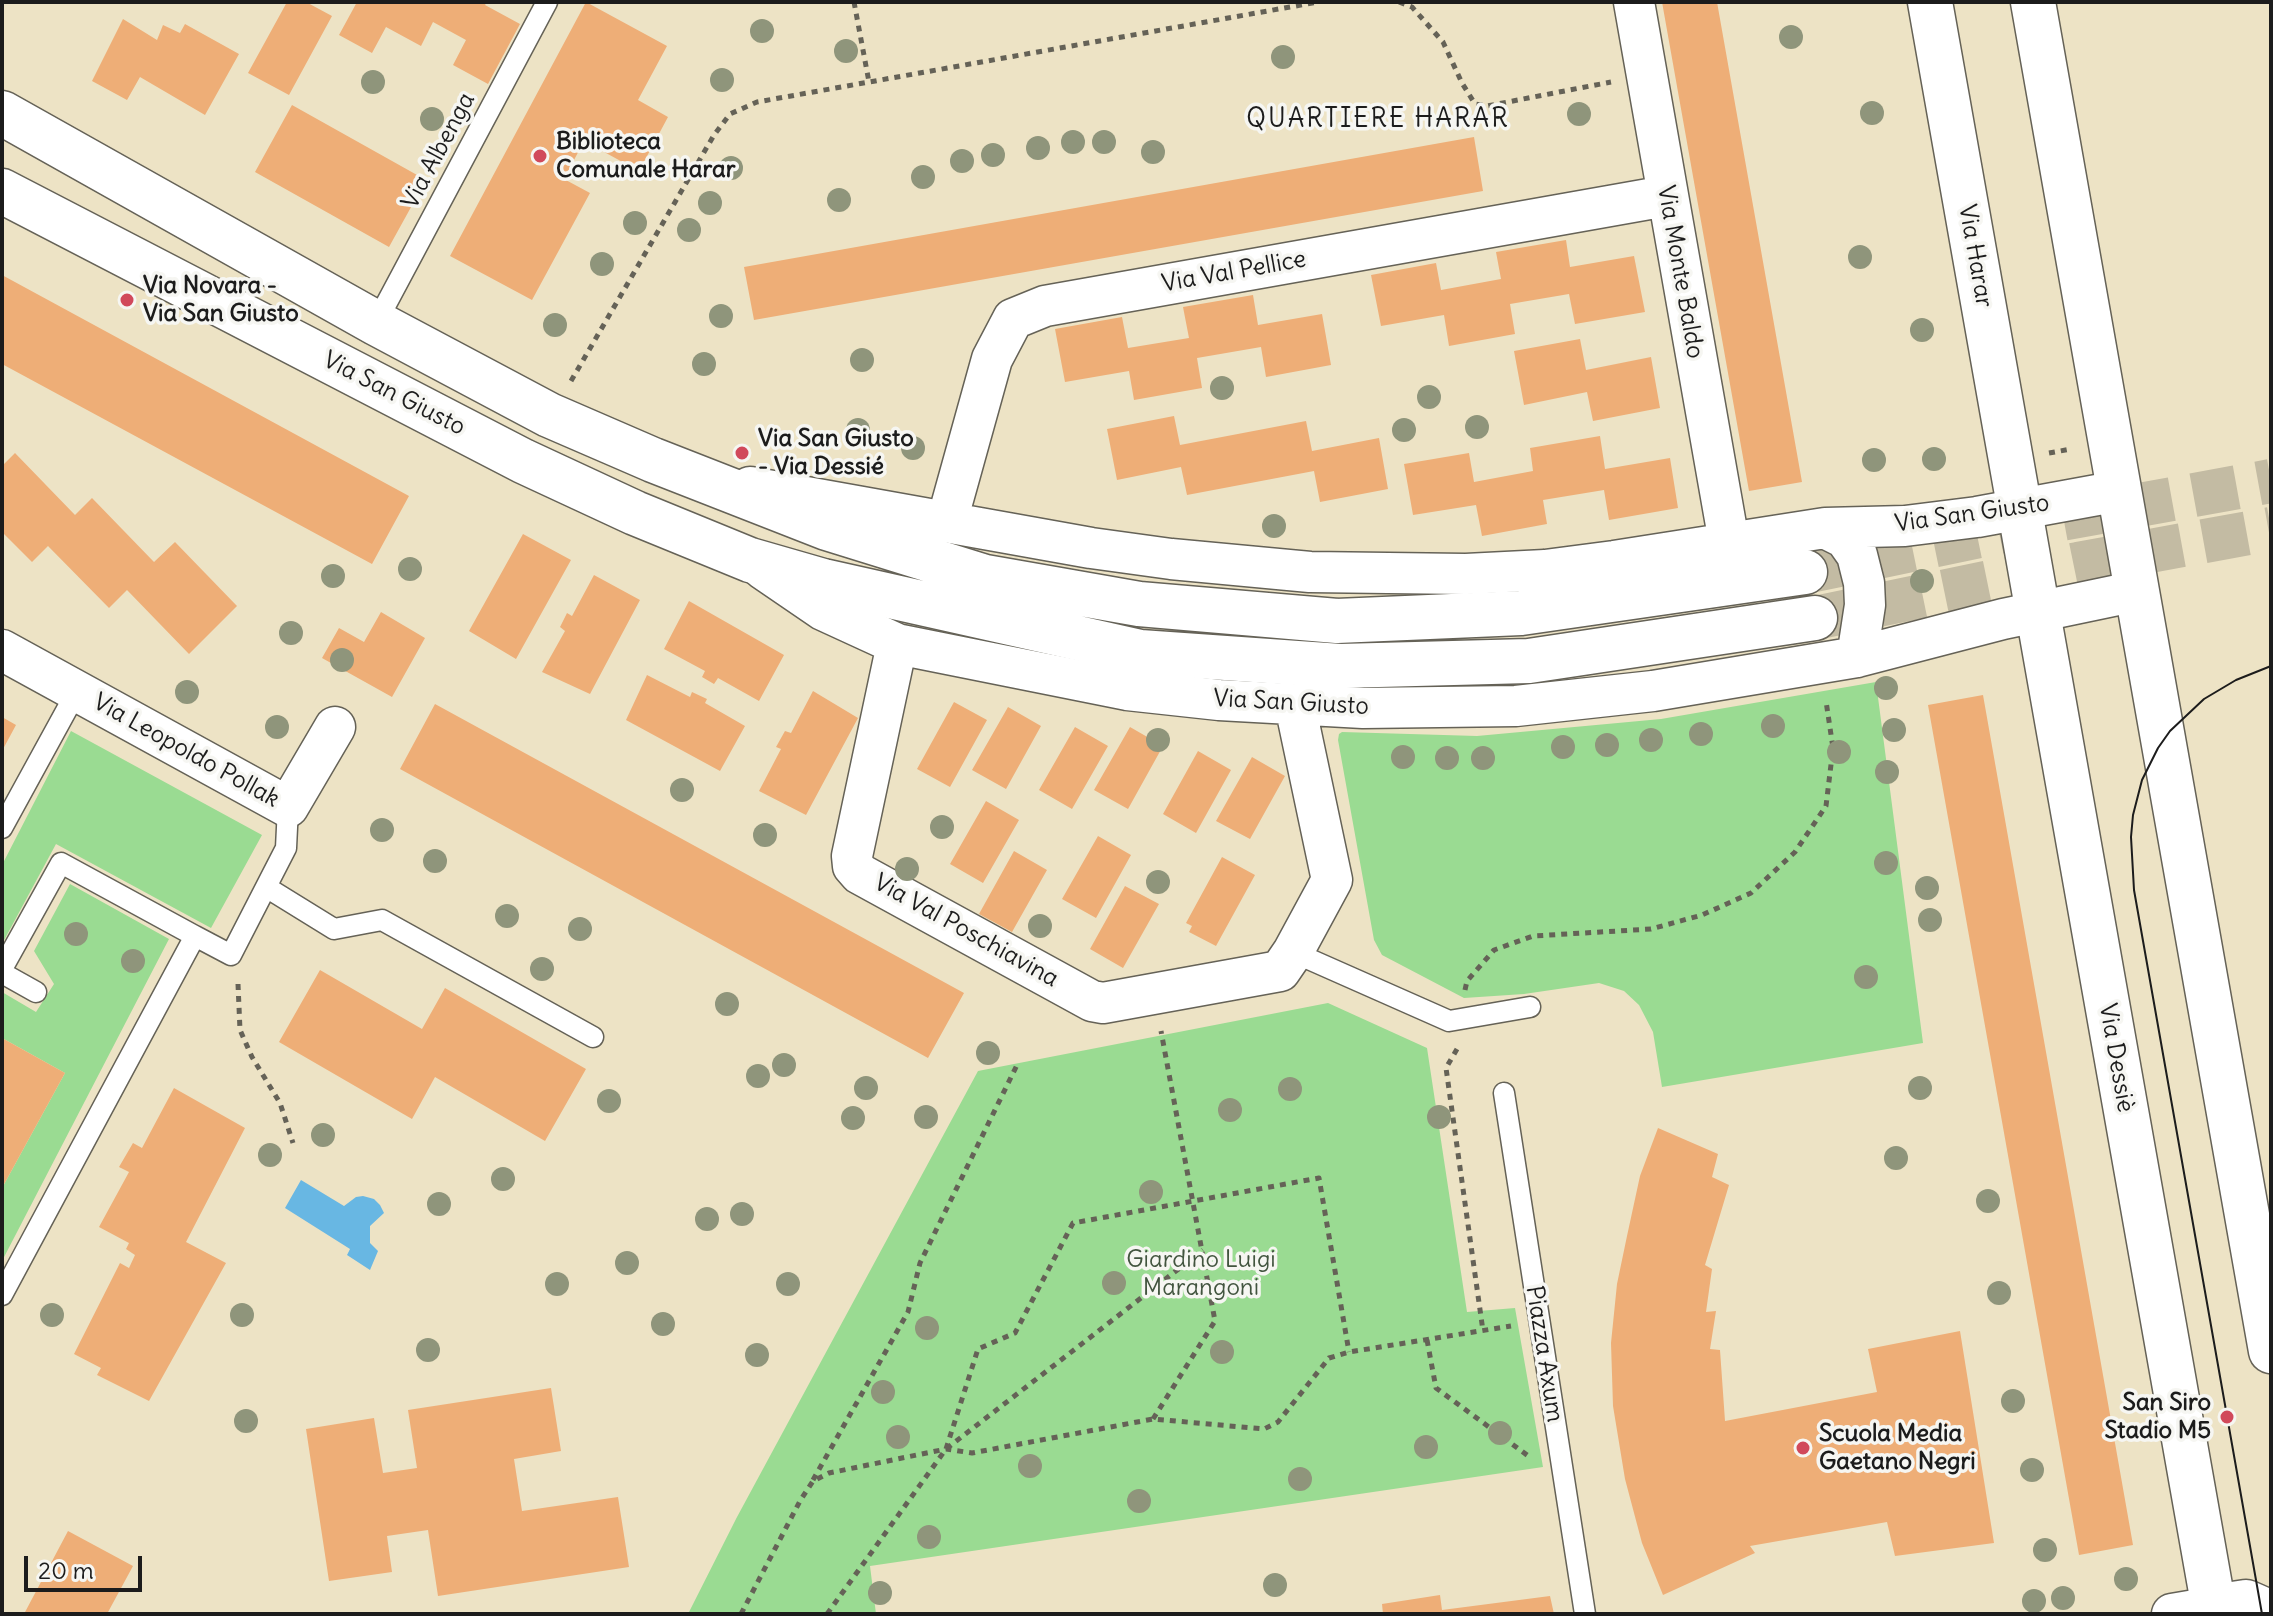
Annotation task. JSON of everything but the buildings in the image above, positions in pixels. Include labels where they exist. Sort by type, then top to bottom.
[{"type":"main road","name":"Via Harar","points":[[1930,2],[2020,510]]},
{"type":"main road","points":[[2033,2],[2271,1351]]},
{"type":"main road","name":"Via San Giusto","points":[[2,113],[376,323],[549,415],[594,436],[827,528],[985,577],[1139,604],[1337,621],[1521,613],[1805,572]]},
{"type":"main road","name":"Via San Giusto","points":[[2,191],[523,461],[635,513],[750,560],[823,581],[1140,652],[1340,666],[1529,661],[1815,618]]},
{"type":"main road","name":"Via Dessiè","points":[[2020,510],[2200,1612]]},
{"type":"main road","points":[[2200,1612],[2246,1602],[2271,1613]]},
{"type":"street","name":"Via Monte Baldo","points":[[1634,2],[1729,542]]},
{"type":"street","name":"Via Val Pellice","points":[[947,521],[992,359],[1013,319],[1045,306],[1666,196]]},
{"type":"street","name":"Via San Giusto","points":[[706,480],[1091,548],[1171,559],[1310,572],[1466,574],[1545,570],[1825,528],[1905,526],[2020,510],[2119,491]]},
{"type":"street","points":[[1825,528],[1845,538],[1857,555],[1864,583],[1865,605],[1840,661]]},
{"type":"street","name":"Via San Giusto","points":[[750,560],[823,610],[897,644],[1127,690],[1363,708],[1516,706],[1653,691],[1840,661],[2003,619],[2137,591]]},
{"type":"street","name":"Via Val Poschiavina","points":[[897,644],[852,856],[853,866],[860,874],[1092,1001],[1103,1003],[1280,971],[1293,952],[1332,880],[1295,705]]},
{"type":"street","name":"Via Leopoldo Pollak","points":[[2,650],[288,807],[335,727]]},
{"type":"lane","name":"Via Albenga","points":[[376,323],[547,2]]},
{"type":"lane","points":[[2,828],[77,691]]},
{"type":"lane","points":[[36,992],[2,971],[61,863],[231,955],[286,848],[288,807]]},
{"type":"lane","points":[[266,887],[334,929],[382,920],[593,1037]]},
{"type":"lane","points":[[2,1295],[195,936]]},
{"type":"lane","points":[[1293,952],[1449,1021],[1530,1007]]},
{"type":"lane","name":"Piazza Axum","points":[[1504,1093],[1585,1614]]},
{"type":"path","points":[[854,2],[869,82]]},
{"type":"path","points":[[549,415],[714,135],[730,114],[757,102],[1318,2]]},
{"type":"path","points":[[1399,2],[1412,7],[1443,42],[1475,104],[1487,106],[1647,75]]},
{"type":"path","points":[[2046,453],[2074,449]]},
{"type":"path","points":[[1464,998],[1467,981],[1494,950],[1533,936],[1651,929],[1702,915],[1751,893],[1795,852],[1826,806],[1840,661]]},
{"type":"path","points":[[231,955],[238,981],[240,1030],[252,1057],[280,1103],[293,1143]]},
{"type":"path","points":[[1153,1419],[1215,1321],[1154,995]]},
{"type":"path","points":[[1467,1045],[1457,1049],[1446,1068],[1483,1331]]},
{"type":"path","points":[[741,1614],[908,1312],[920,1263],[1018,1063]]},
{"type":"path","points":[[946,1449],[978,1349],[1015,1333],[1073,1223],[1319,1178],[1349,1352]]},
{"type":"path","points":[[827,1614],[946,1449],[1203,1250]]},
{"type":"path","points":[[813,1481],[829,1473],[946,1449],[972,1453],[1153,1419],[1264,1429],[1278,1422],[1329,1358],[1349,1352],[1539,1322]]},
{"type":"path","points":[[1427,1340],[1436,1388],[1543,1467],[1565,1488]]},
{"type":"green space","points":[[1876,682],[1923,1043],[1662,1087],[1653,1032],[1639,1005],[1624,991],[1599,983],[1524,994],[1464,998],[1382,955],[1374,940],[1338,740],[1342,732],[1477,736],[1661,719]]},
{"type":"green space","points":[[71,731],[262,835],[211,928],[56,844],[2,944],[2,865]]},
{"type":"green space","points":[[70,884],[169,939],[2,1261],[2,1188],[65,1073],[2,1038],[2,992],[36,1012],[54,984],[34,951]]},
{"type":"green space","name":"Giardino Luigi Marangoni","points":[[1328,1003],[1427,1048],[1467,1312],[1515,1308],[1543,1467],[870,1566],[876,1614],[688,1614],[737,1517],[978,1071]]},
{"type":"water","points":[[301,1180],[344,1206],[363,1196],[374,1199],[380,1205],[384,1213],[370,1226],[370,1243],[378,1251],[370,1270],[347,1255],[350,1249],[285,1208]]},
{"type":"tunnel","points":[[1805,572],[2062,519],[2271,481]]},
{"type":"tunnel","points":[[1815,618],[2078,564],[2271,529]]},
{"type":"tram line","points":[[2262,1614],[2134,890],[2131,837],[2142,780],[2170,731],[2204,699],[2236,680],[2271,666]]},
{"type":"place","name":"Biblioteca Comunale Harar","points":[[540,156]]},
{"type":"place","name":"Via Novara - Via San Giusto","points":[[127,300]]},
{"type":"place","name":"Via San Giusto - Via Dessié","points":[[742,453]]},
{"type":"place","name":"San Siro Stadio M5","points":[[2227,1417]]},
{"type":"place","name":"Scuola Media Gaetano Negri","points":[[1803,1448]]},
{"type":"district","name":"QUARTIERE HARAR","points":[[1378,120]]}]
